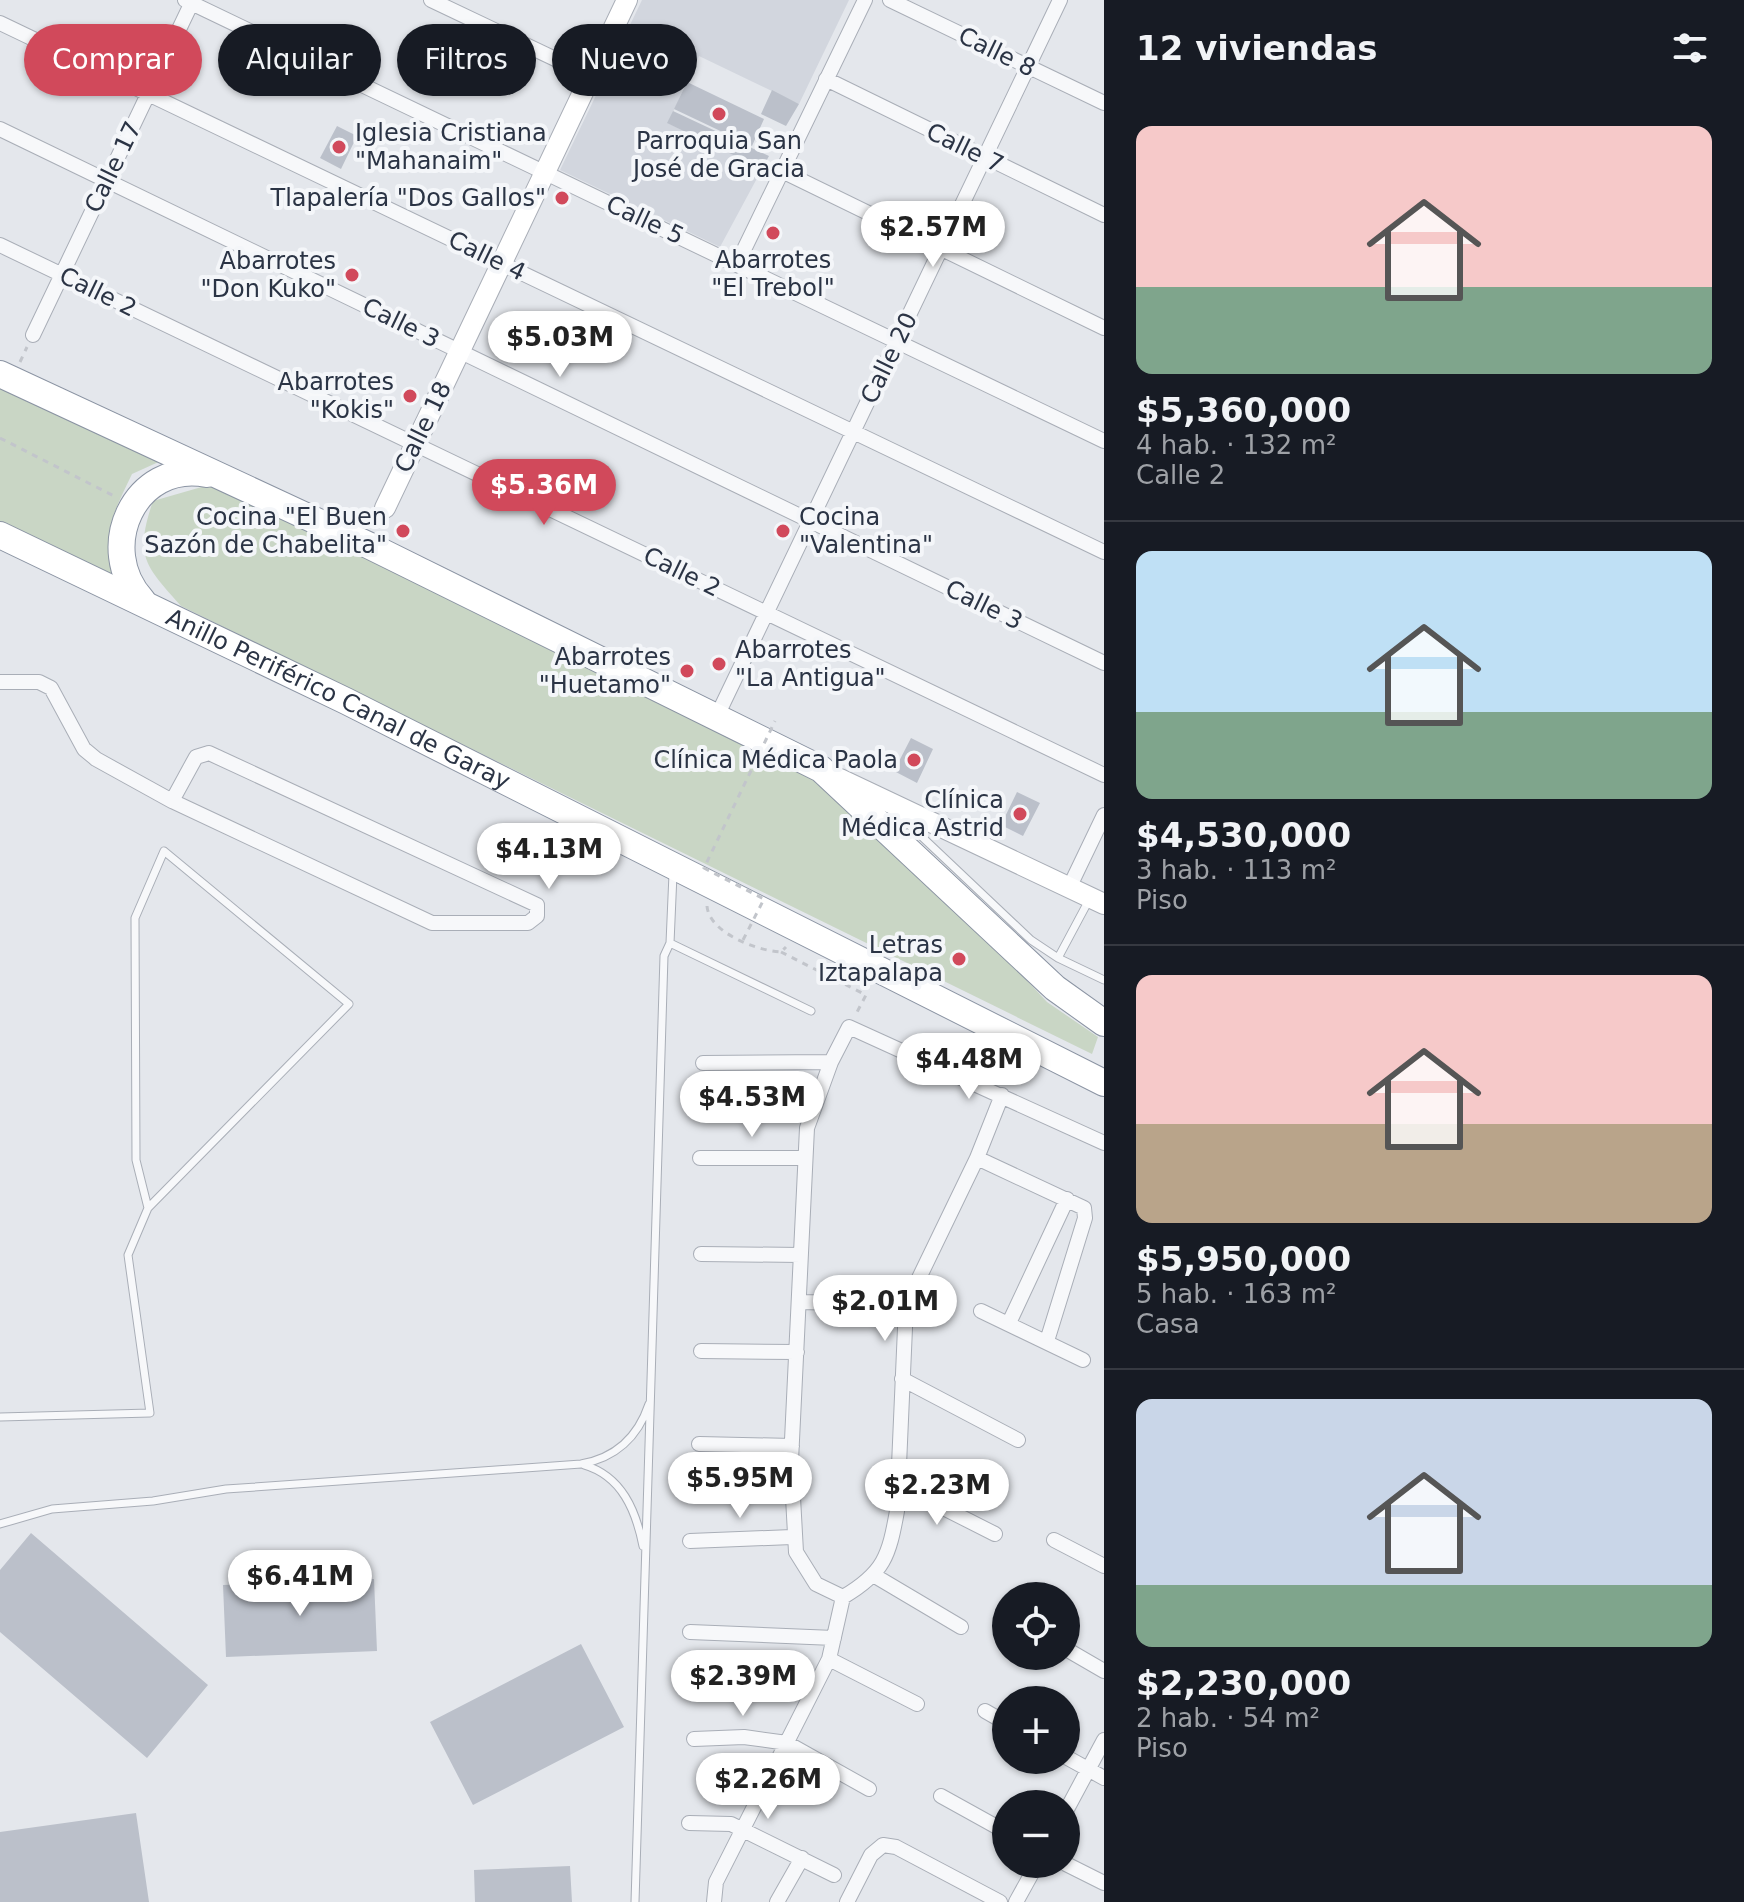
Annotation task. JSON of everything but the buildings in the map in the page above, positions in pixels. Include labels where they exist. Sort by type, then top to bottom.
[{"type":"highway","points":[[5,377],[225,479],[821,769],[1055,988],[1104,1023]]},
{"type":"highway","points":[[143,602],[127,581],[120,556],[121,530],[132,506],[150,487],[173,475],[200,472],[225,479]]},
{"type":"highway","name":"Anillo Periférico Canal de Garay","points":[[0,535],[143,602],[1104,1083]]},
{"type":"street","points":[[431,0],[552,57]]},
{"type":"street","name":"Calle 18","points":[[616,24],[627,0]]},
{"type":"street","points":[[738,262],[865,0]]},
{"type":"street","name":"Calle 8","points":[[890,0],[1104,103]]},
{"type":"street","name":"Calle 20","points":[[717,716],[1060,0]]},
{"type":"street","name":"Calle 17","points":[[180,24],[190,1]]},
{"type":"street","name":"Calle 5","points":[[190,1],[545,173],[738,262],[1104,441]]},
{"type":"street","name":"Calle 4","points":[[0,23],[24,35]]},
{"type":"street","name":"Calle 7","points":[[826,79],[1104,215]]},
{"type":"street","name":"Calle 17","points":[[33,335],[147,96]]},
{"type":"street","name":"Calle 4","points":[[152,96],[1104,552]]},
{"type":"street","name":"Calle 18","points":[[385,508],[582,96]]},
{"type":"street","name":"Calle 3","points":[[0,129],[1104,663]]},
{"type":"street","points":[[782,171],[940,251],[1104,328]]},
{"type":"street","name":"Calle 2","points":[[0,245],[1104,775]]},
{"type":"street","points":[[0,682],[39,682],[51,688],[84,749],[172,801],[432,923],[528,923],[537,916],[537,905],[209,753],[202,752],[196,757],[172,801]]},
{"type":"street","points":[[821,769],[1097,901]]},
{"type":"street","points":[[1069,888],[1104,815]]},
{"type":"street","points":[[843,1597],[816,1584],[804,1569],[792,1537],[792,1446],[802,1302],[807,1128],[831,1062],[849,1027],[1104,1143]]},
{"type":"street","points":[[703,1063],[831,1062]]},
{"type":"street","points":[[714,1902],[716,1882],[829,1659],[843,1597],[875,1576],[892,1540],[898,1485],[906,1305],[977,1158],[1002,1095]]},
{"type":"street","points":[[700,1158],[804,1158]]},
{"type":"street","points":[[977,1158],[1084,1208],[1085,1218],[1047,1341]]},
{"type":"street","points":[[1009,1323],[1067,1199]]},
{"type":"street","points":[[701,1254],[801,1255]]},
{"type":"street","points":[[802,1302],[906,1305]]},
{"type":"street","points":[[981,1311],[1083,1360]]},
{"type":"street","points":[[701,1351],[797,1352]]},
{"type":"street","points":[[902,1379],[1018,1440]]},
{"type":"street","points":[[699,1444],[792,1446]]},
{"type":"street","points":[[898,1485],[995,1534]]},
{"type":"street","points":[[690,1541],[792,1537]]},
{"type":"street","points":[[1054,1540],[1104,1566]]},
{"type":"street","points":[[875,1576],[961,1627]]},
{"type":"street","points":[[690,1632],[834,1638]]},
{"type":"street","points":[[1080,1657],[1104,1671]]},
{"type":"street","points":[[829,1659],[917,1704]]},
{"type":"street","points":[[985,1711],[992,1715]]},
{"type":"street","points":[[694,1739],[744,1737],[787,1743],[869,1789]]},
{"type":"street","points":[[1078,1790],[1104,1740]]},
{"type":"street","points":[[1080,1764],[1104,1778]]},
{"type":"street","points":[[941,1796],[992,1824]]},
{"type":"street","points":[[689,1823],[718,1822],[834,1875]]},
{"type":"street","points":[[847,1902],[871,1855],[883,1845],[896,1847],[1000,1902]]},
{"type":"street","points":[[777,1902],[802,1858]]},
{"type":"street","points":[[1080,1871],[1104,1883]]},
{"type":"street","points":[[1016,1902],[1029,1878]]},
{"type":"lane","points":[[885,802],[1031,940],[1058,958],[1104,980]]},
{"type":"lane","points":[[0,1417],[150,1413],[128,1255],[148,1208],[349,1004],[164,851],[135,918],[136,1160],[148,1208]]},
{"type":"lane","points":[[635,1902],[664,956],[670,943],[673,868]]},
{"type":"lane","points":[[1058,958],[1097,901]]},
{"type":"lane","points":[[670,943],[811,1011]]},
{"type":"lane","points":[[0,1524],[52,1509],[153,1501],[226,1489],[581,1464],[602,1459],[626,1443],[643,1418],[651,1394]]},
{"type":"lane","points":[[581,1464],[605,1474],[626,1497],[639,1524],[646,1562]]},
{"type":"path","points":[[5,377],[33,335]]},
{"type":"path","points":[[0,438],[132,506]]},
{"type":"path","points":[[743,940],[764,899],[704,868],[775,721]]},
{"type":"path","points":[[722,929],[764,951]]},
{"type":"path","points":[[781,952],[866,995],[849,1027]]},
{"type":"shaded area","points":[[642,0],[849,0],[799,104],[699,56],[697,60],[697,24],[630,24]]},
{"type":"shaded area","points":[[596,96],[680,96],[668,123],[762,169],[720,247],[560,170]]},
{"type":"green space","points":[[0,376],[174,455],[132,474],[114,516],[110,540],[112,553],[126,582],[0,523]]},
{"type":"green space","points":[[219,482],[830,767],[1047,1002],[1098,1037],[1092,1054],[181,606],[151,570],[146,559],[144,535],[147,520],[153,501]]},
{"type":"place","name":"Parroquia San José de Gracia","points":[[719,114]]},
{"type":"place","name":"Iglesia Cristiana \"Mahanaim\"","points":[[339,147]]},
{"type":"place","name":"Tlapalería \"Dos Gallos\"","points":[[562,198]]},
{"type":"place","name":"Abarrotes \"El Trebol\"","points":[[773,233]]},
{"type":"place","name":"Abarrotes \"Don Kuko\"","points":[[352,275]]},
{"type":"place","name":"Abarrotes \"Kokis\"","points":[[410,396]]},
{"type":"place","name":"Cocina \"El Buen Sazón de Chabelita\"","points":[[403,531]]},
{"type":"place","name":"Cocina \"Valentina\"","points":[[783,531]]},
{"type":"place","name":"Abarrotes \"La Antigua\"","points":[[719,664]]},
{"type":"place","name":"Abarrotes \"Huetamo\"","points":[[687,671]]},
{"type":"place","name":"Clínica Médica Paola","points":[[914,760]]},
{"type":"place","name":"Clínica Médica Astrid","points":[[1020,814]]},
{"type":"place","name":"Letras Iztapalapa","points":[[959,959]]}]
